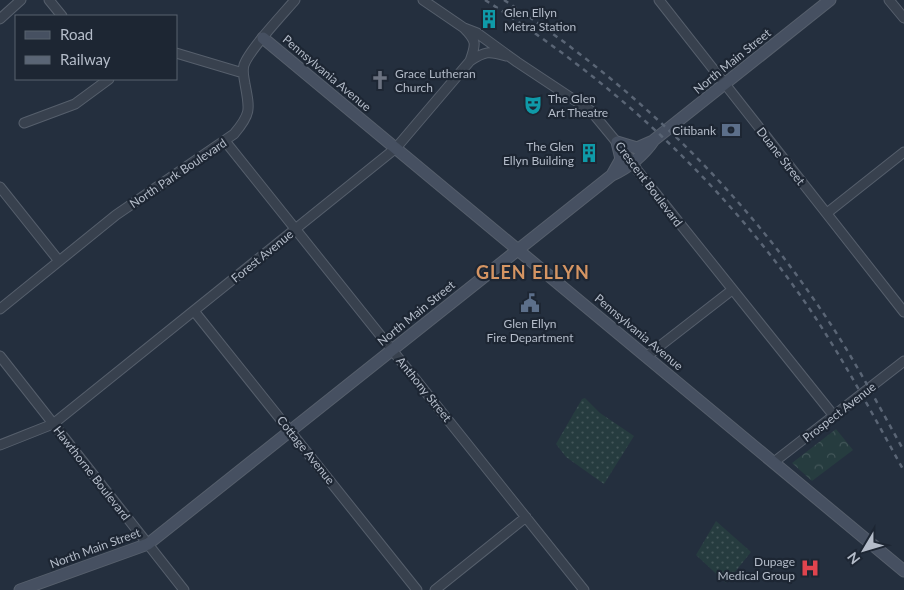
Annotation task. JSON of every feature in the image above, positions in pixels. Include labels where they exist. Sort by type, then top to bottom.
[{"type":"street","points":[[0,19],[21,0]]},
{"type":"street","points":[[49,0],[61,15]]},
{"type":"street","points":[[178,54],[243,73],[244,63],[295,0]]},
{"type":"street","name":"Crescent Boulevard","points":[[422,0],[464,28],[477,33],[591,111],[633,162],[636,170],[834,416]]},
{"type":"street","name":"Duane Street","points":[[659,0],[904,312]]},
{"type":"street","name":"North Main Street","points":[[20,590],[148,544],[518,249],[612,175],[633,162],[649,149],[654,140],[830,0]]},
{"type":"street","points":[[890,0],[904,18]]},
{"type":"street","points":[[464,28],[474,38],[476,43],[470,61]]},
{"type":"street","name":"Pennsylvania Avenue","points":[[263,38],[904,571]]},
{"type":"street","points":[[470,61],[483,53],[489,52],[506,56],[517,62]]},
{"type":"street","name":"Forest Avenue","points":[[0,446],[53,424],[396,148],[470,61]]},
{"type":"street","name":"North Park Boulevard","points":[[0,309],[116,215],[226,141],[238,130],[248,115],[249,106],[243,73]]},
{"type":"street","points":[[24,123],[75,104],[109,80]]},
{"type":"street","points":[[612,175],[621,159],[617,142],[637,148],[654,140]]},
{"type":"street","name":"Anthony Street","points":[[226,141],[584,590]]},
{"type":"street","points":[[827,213],[904,152]]},
{"type":"street","points":[[0,187],[59,261]]},
{"type":"street","points":[[647,356],[732,290]]},
{"type":"street","name":"Cottage Avenue","points":[[194,311],[417,590]]},
{"type":"street","name":"Hawthorne Boulevard","points":[[0,356],[184,590]]},
{"type":"street","name":"Prospect Avenue","points":[[774,462],[904,361]]},
{"type":"street","points":[[435,590],[526,517]]},
{"type":"green space","points":[[585,398],[600,413],[634,436],[604,484],[566,457],[556,444],[582,399]]},
{"type":"green space","points":[[836,429],[853,450],[812,481],[792,463]]},
{"type":"green space","points":[[716,521],[751,552],[726,583],[696,555]]},
{"type":"railway","points":[[485,0],[532,31],[622,101],[664,139],[742,221],[778,265],[824,330],[904,471]]},
{"type":"railway","points":[[504,0],[549,31],[635,100],[676,137],[750,216],[785,259],[841,340],[904,451]]},
{"type":"place","name":"Glen Ellyn Metra Station","points":[[489,19]]},
{"type":"place","name":"Grace Lutheran Church","points":[[380,80]]},
{"type":"place","name":"The Glen Art Theatre","points":[[533,105]]},
{"type":"place","name":"Citibank","points":[[731,130]]},
{"type":"place","name":"The Glen Ellyn Building","points":[[589,153]]},
{"type":"place","name":"Glen Ellyn Fire Department","points":[[530,303]]},
{"type":"place","name":"Dupage Medical Group","points":[[810,568]]},
{"type":"district","name":"GLEN ELLYN","points":[[533,272]]}]
